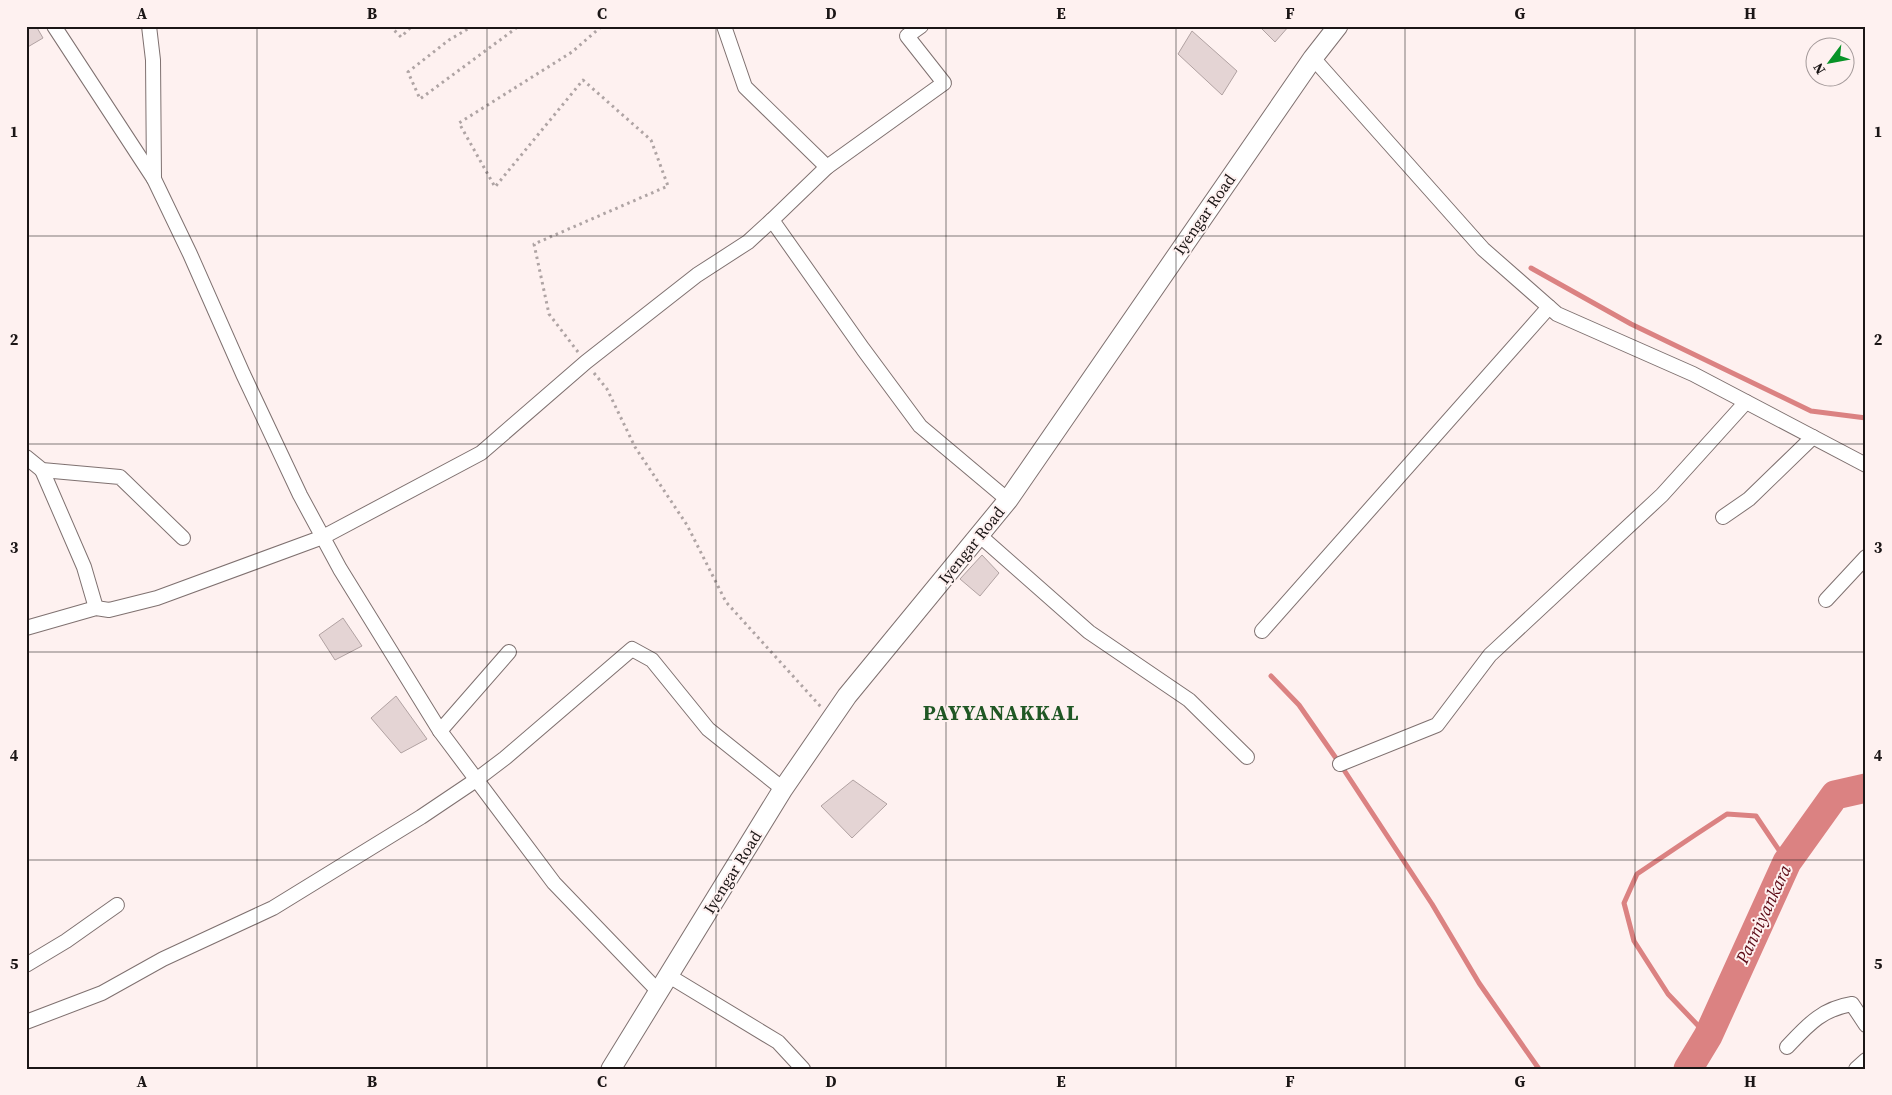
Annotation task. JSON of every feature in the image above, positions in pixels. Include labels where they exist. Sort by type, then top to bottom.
[{"type":"main road","name":"Iyengar Road","points":[[611,1069],[783,789],[846,696],[1008,500],[1335,27]]},
{"type":"street","points":[[54,26],[154,179],[300,495],[340,570],[440,731],[554,883],[664,984],[778,1042],[803,1069]]},
{"type":"street","points":[[149,26],[153,60],[154,179]]},
{"type":"street","points":[[724,26],[745,87],[827,167]]},
{"type":"street","points":[[26,628],[96,608],[109,610],[157,598],[323,538],[481,453],[586,362],[698,276],[748,242],[827,167],[944,83],[907,36],[922,26]]},
{"type":"street","points":[[1313,58],[1483,249],[1557,314],[1693,374],[1866,465]]},
{"type":"street","points":[[772,220],[920,426],[1008,500]]},
{"type":"street","points":[[1262,631],[1549,307]]},
{"type":"street","points":[[1340,764],[1437,725],[1490,654],[1662,496],[1746,402]]},
{"type":"street","points":[[1723,517],[1750,499],[1814,437]]},
{"type":"street","points":[[26,457],[42,470],[84,567],[96,608]]},
{"type":"street","points":[[42,470],[120,477],[183,538]]},
{"type":"street","points":[[979,535],[1089,632],[1189,700],[1247,757]]},
{"type":"street","points":[[1826,600],[1866,557]]},
{"type":"street","points":[[26,1022],[102,993],[163,959],[273,908],[422,817],[505,758],[632,649],[652,660],[708,729],[783,789]]},
{"type":"street","points":[[440,731],[509,652]]},
{"type":"street","points":[[26,965],[66,941],[117,905]]},
{"type":"street","points":[[1788,1047],[1814,1019],[1839,1006],[1852,1004],[1866,1025]]},
{"type":"street","points":[[1856,1069],[1866,1060]]},
{"type":"path","points":[[390,26],[401,37],[412,26]]},
{"type":"path","points":[[473,26],[449,40],[408,72],[420,99],[519,26]]},
{"type":"path","points":[[602,26],[572,52],[458,123],[495,187],[583,80],[651,140],[668,186],[534,244],[549,314],[607,389],[635,447],[687,525],[726,602],[831,719]]},
{"type":"building","points":[[26,26],[36,26],[43,38],[26,48]]},
{"type":"building","points":[[1259,26],[1289,26],[1275,42]]},
{"type":"building","points":[[1192,31],[1237,71],[1222,95],[1178,54]]},
{"type":"building","points":[[982,555],[999,573],[980,596],[960,579]]},
{"type":"building","points":[[343,618],[362,646],[335,660],[319,635]]},
{"type":"building","points":[[396,696],[427,739],[401,753],[371,718]]},
{"type":"building","points":[[853,780],[887,804],[852,838],[821,806]]},
{"type":"waterway","points":[[1531,268],[1631,324],[1811,411],[1866,418]]},
{"type":"waterway","points":[[1271,676],[1299,705],[1340,764],[1432,904],[1479,983],[1539,1069]]},
{"type":"waterway","name":"Panniyankara","points":[[1688,1069],[1708,1036],[1787,862],[1835,795],[1866,788]]},
{"type":"waterway","points":[[1708,1036],[1668,994],[1634,941],[1624,903],[1637,874],[1727,814],[1756,816],[1787,862]]},
{"type":"district","name":"PAYYANAKKAL","points":[[1001,712]]}]
